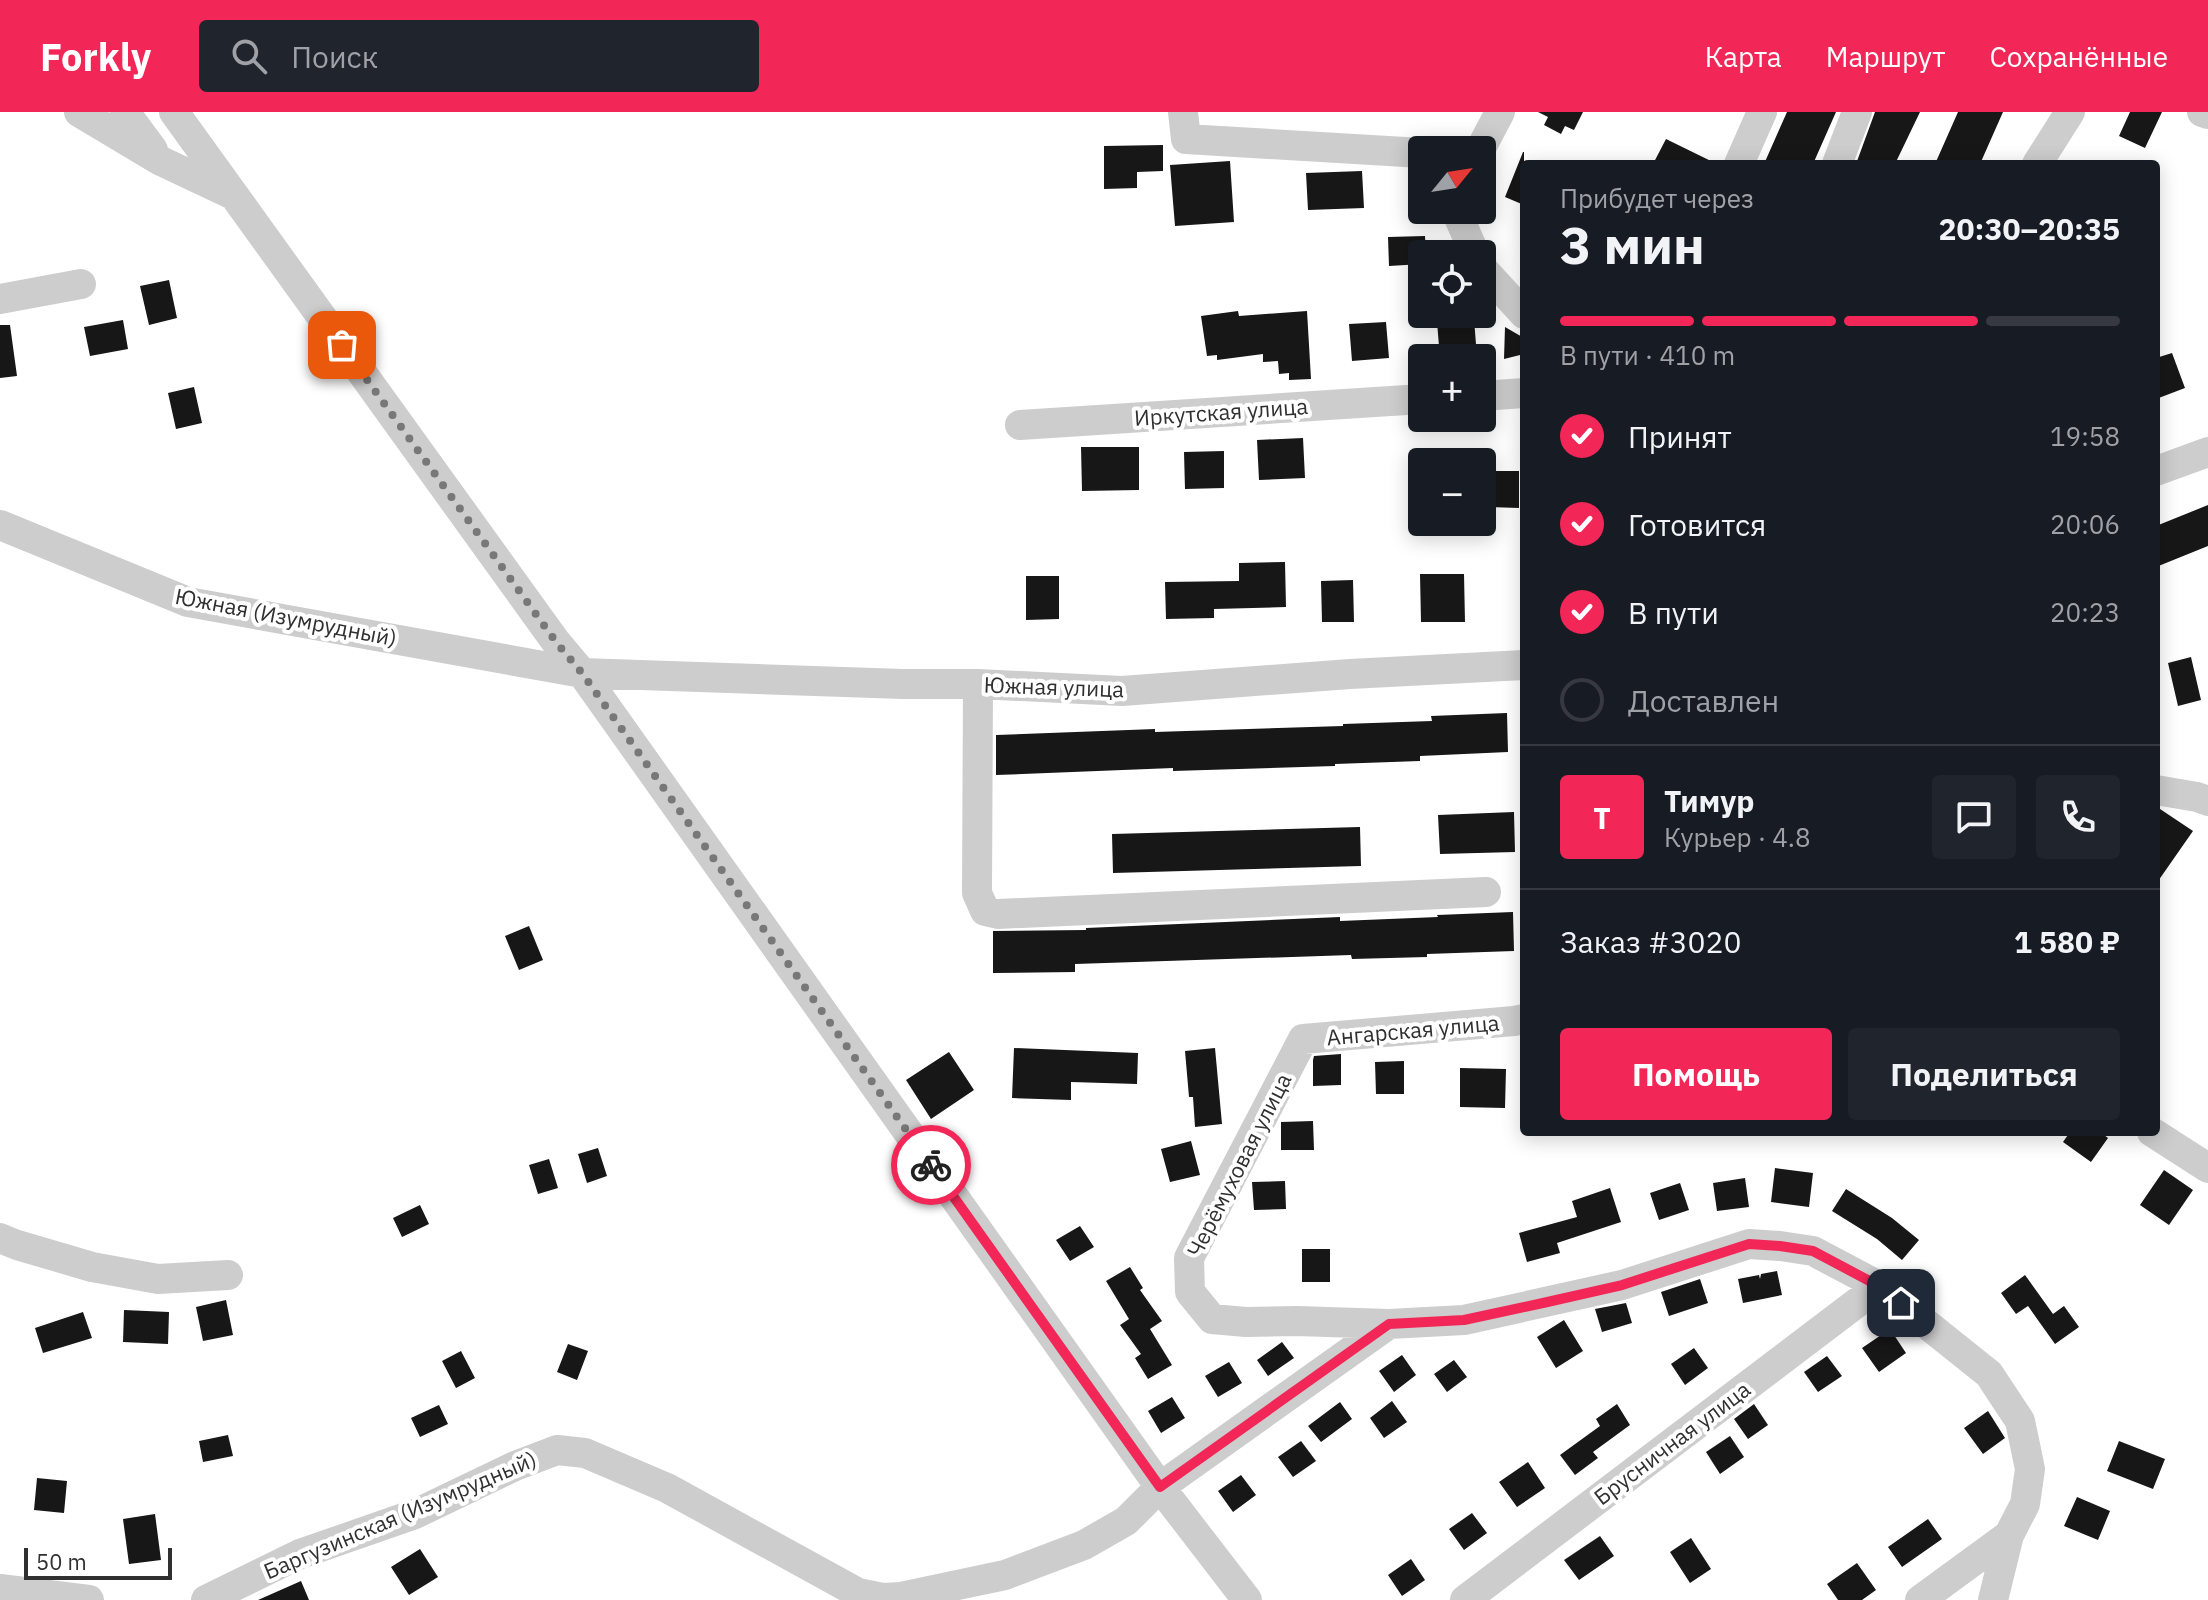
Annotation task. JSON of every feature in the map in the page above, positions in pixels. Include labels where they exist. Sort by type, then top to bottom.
[{"type":"street","points":[[79,112],[161,161],[234,196]]},
{"type":"street","points":[[125,112],[161,161]]},
{"type":"street","points":[[174,112],[556,642],[582,673],[1160,1487],[1247,1600]]},
{"type":"street","points":[[1487,136],[1500,112]]},
{"type":"street","points":[[1741,160],[1762,112]]},
{"type":"street","points":[[1839,160],[1857,112]]},
{"type":"street","points":[[2040,160],[2070,112]]},
{"type":"street","points":[[2202,112],[2208,114]]},
{"type":"street","points":[[1184,126],[1408,151]]},
{"type":"street","points":[[1496,283],[1520,310]]},
{"type":"street","points":[[0,299],[81,284]]},
{"type":"street","points":[[1496,395],[1520,393]]},
{"type":"street","name":"Иркутская улица","points":[[1020,425],[1408,400]]},
{"type":"street","points":[[2160,470],[2208,452]]},
{"type":"street","name":"Южная (Изумрудный)","points":[[0,525],[188,602],[582,673]]},
{"type":"street","name":"Южная улица","points":[[582,673],[1122,691],[1520,665]]},
{"type":"street","points":[[978,684],[977,893],[985,911],[998,914],[1486,892]]},
{"type":"street","points":[[2160,791],[2208,801]]},
{"type":"street","name":"Ангарская улица","points":[[1303,1039],[1520,1019]]},
{"type":"street","name":"Черёмуховая улица","points":[[1303,1039],[1189,1258],[1190,1292],[1212,1319],[1389,1324],[1464,1320],[1622,1285],[1749,1244],[1813,1251],[1879,1286],[1989,1374],[2020,1421],[2030,1469],[2025,1504],[2009,1535],[1993,1600]]},
{"type":"street","points":[[2158,1136],[2208,1168]]},
{"type":"street","points":[[0,1238],[92,1267],[158,1279],[228,1275]]},
{"type":"street","name":"Брусничная улица","points":[[1465,1600],[1879,1286]]},
{"type":"street","name":"Баргузинская (Изумрудный)","points":[[206,1600],[300,1554],[415,1514],[515,1466],[557,1450],[585,1453],[667,1488],[858,1593],[883,1598],[901,1597],[1005,1575],[1084,1545],[1126,1521],[1160,1487],[1389,1324]]},
{"type":"street","points":[[1920,1600],[2009,1535]]},
{"type":"street","points":[[0,1589],[89,1600]]},
{"type":"building","points":[[1538,112],[1583,112],[1574,130],[1565,126],[1561,134],[1544,125],[1548,117]]},
{"type":"building","points":[[1787,112],[1836,112],[1815,160],[1766,160]]},
{"type":"building","points":[[1875,112],[1920,112],[1897,160],[1857,160]]},
{"type":"building","points":[[1958,112],[2003,112],[1982,160],[1937,160]]},
{"type":"building","points":[[2130,112],[2162,112],[2145,148],[2119,136]]},
{"type":"building","points":[[1666,139],[1709,160],[1655,160]]},
{"type":"building","points":[[1163,145],[1163,171],[1137,172],[1137,188],[1104,189],[1104,146]]},
{"type":"building","points":[[1523,152],[1524,152],[1524,160],[1520,160],[1520,203],[1505,197]]},
{"type":"building","points":[[1230,161],[1234,222],[1175,226],[1170,165]]},
{"type":"building","points":[[1362,171],[1364,208],[1308,210],[1306,173]]},
{"type":"building","points":[[1425,236],[1425,240],[1408,240],[1408,265],[1389,266],[1388,237]]},
{"type":"building","points":[[169,280],[177,318],[149,325],[140,286]]},
{"type":"building","points":[[1238,311],[1239,316],[1307,311],[1311,379],[1289,380],[1289,373],[1279,374],[1278,361],[1263,362],[1263,354],[1217,360],[1217,355],[1207,356],[1201,316]]},
{"type":"building","points":[[123,320],[128,349],[90,356],[84,327]]},
{"type":"building","points":[[1386,322],[1389,358],[1352,361],[1349,324]]},
{"type":"building","points":[[0,325],[10,325],[17,376],[0,378]]},
{"type":"building","points":[[1505,327],[1520,336],[1520,355],[1504,359]]},
{"type":"building","points":[[1438,328],[1475,328],[1476,344],[1439,344]]},
{"type":"building","points":[[2172,353],[2185,388],[2160,397],[2160,357]]},
{"type":"building","points":[[194,387],[202,423],[176,429],[168,393]]},
{"type":"building","points":[[1303,438],[1305,478],[1259,480],[1257,440]]},
{"type":"building","points":[[1081,447],[1139,447],[1139,490],[1082,491]]},
{"type":"building","points":[[1224,451],[1224,488],[1185,489],[1184,452]]},
{"type":"building","points":[[1496,471],[1519,471],[1519,508],[1496,507]]},
{"type":"building","points":[[2208,505],[2208,546],[2160,565],[2160,524]]},
{"type":"building","points":[[1285,562],[1286,607],[1214,609],[1214,618],[1166,619],[1165,582],[1239,581],[1239,563]]},
{"type":"building","points":[[1420,574],[1464,574],[1465,622],[1421,622]]},
{"type":"building","points":[[1026,576],[1059,576],[1059,619],[1026,620]]},
{"type":"building","points":[[1353,580],[1354,622],[1322,622],[1321,581]]},
{"type":"building","points":[[2191,657],[2201,700],[2178,706],[2168,663]]},
{"type":"building","points":[[1507,713],[1508,752],[1420,756],[1420,761],[1335,766],[996,775],[996,735],[1343,726],[1432,721],[1431,716]]},
{"type":"building","points":[[2160,809],[2193,831],[2160,878]]},
{"type":"building","points":[[1514,812],[1515,852],[1440,854],[1438,815]]},
{"type":"building","points":[[1360,827],[1361,866],[1113,873],[1112,834]]},
{"type":"building","points":[[1513,912],[1514,951],[1427,954],[1427,957],[1352,959],[1351,955],[1075,964],[1075,972],[993,973],[993,931],[1086,930],[1340,917],[1340,921]]},
{"type":"building","points":[[529,926],[543,960],[519,970],[505,936]]},
{"type":"building","points":[[1014,1048],[1138,1053],[1137,1084],[1071,1082],[1071,1100],[1012,1098]]},
{"type":"building","points":[[1215,1048],[1222,1124],[1195,1127],[1185,1051]]},
{"type":"building","points":[[949,1052],[974,1090],[931,1119],[906,1080]]},
{"type":"building","points":[[1341,1054],[1341,1085],[1313,1086],[1314,1056]]},
{"type":"building","points":[[1404,1061],[1404,1094],[1376,1094],[1375,1062]]},
{"type":"building","points":[[1460,1068],[1506,1069],[1505,1108],[1460,1107]]},
{"type":"building","points":[[1313,1121],[1314,1150],[1281,1150],[1281,1122]]},
{"type":"building","points":[[2067,1136],[2108,1138],[2091,1162],[2063,1142]]},
{"type":"building","points":[[1191,1141],[1200,1175],[1170,1182],[1161,1149]]},
{"type":"building","points":[[598,1148],[607,1176],[587,1183],[578,1154]]},
{"type":"building","points":[[549,1159],[558,1188],[538,1194],[529,1165]]},
{"type":"building","points":[[1775,1168],[1813,1173],[1809,1207],[1771,1202]]},
{"type":"building","points":[[2164,1170],[2193,1190],[2169,1225],[2140,1205]]},
{"type":"building","points":[[1745,1178],[1749,1207],[1717,1211],[1713,1183]]},
{"type":"building","points":[[1285,1181],[1286,1209],[1254,1210],[1252,1182]]},
{"type":"building","points":[[1680,1183],[1689,1210],[1659,1220],[1650,1193]]},
{"type":"building","points":[[1610,1188],[1621,1222],[1557,1243],[1560,1253],[1527,1262],[1519,1233],[1577,1217],[1572,1201]]},
{"type":"building","points":[[1846,1189],[1892,1218],[1919,1240],[1902,1260],[1877,1239],[1832,1211]]},
{"type":"building","points":[[420,1205],[429,1224],[402,1237],[393,1218]]},
{"type":"building","points":[[1080,1226],[1094,1247],[1070,1261],[1056,1240]]},
{"type":"building","points":[[1302,1249],[1330,1249],[1330,1282],[1302,1282]]},
{"type":"building","points":[[1130,1267],[1143,1288],[1140,1290],[1162,1321],[1150,1329],[1172,1365],[1148,1379],[1135,1358],[1141,1354],[1120,1325],[1129,1319],[1106,1281]]},
{"type":"building","points":[[1777,1271],[1782,1295],[1743,1303],[1738,1279],[1759,1275],[1760,1279],[1761,1274]]},
{"type":"building","points":[[2025,1275],[2053,1314],[2064,1306],[2079,1327],[2055,1344],[2028,1306],[2016,1314],[2001,1293]]},
{"type":"building","points":[[1700,1279],[1708,1303],[1669,1316],[1661,1292]]},
{"type":"building","points":[[226,1300],[233,1335],[203,1341],[196,1307]]},
{"type":"building","points":[[1626,1303],[1632,1323],[1602,1332],[1595,1309]]},
{"type":"building","points":[[124,1310],[169,1312],[168,1344],[123,1342]]},
{"type":"building","points":[[83,1312],[92,1338],[43,1353],[35,1328]]},
{"type":"building","points":[[1564,1320],[1583,1351],[1556,1368],[1537,1337]]},
{"type":"building","points":[[1890,1329],[1906,1353],[1879,1372],[1862,1348]]},
{"type":"building","points":[[1282,1342],[1294,1358],[1268,1376],[1257,1360]]},
{"type":"building","points":[[568,1344],[588,1351],[577,1380],[557,1372]]},
{"type":"building","points":[[1694,1348],[1708,1368],[1685,1385],[1671,1364]]},
{"type":"building","points":[[461,1351],[475,1378],[456,1388],[442,1361]]},
{"type":"building","points":[[1402,1355],[1416,1375],[1394,1392],[1379,1371]]},
{"type":"building","points":[[1827,1356],[1842,1376],[1818,1392],[1804,1372]]},
{"type":"building","points":[[1454,1360],[1467,1377],[1447,1392],[1434,1374]]},
{"type":"building","points":[[1229,1362],[1242,1383],[1218,1397],[1205,1376]]},
{"type":"building","points":[[1172,1397],[1185,1418],[1161,1433],[1148,1411]]},
{"type":"building","points":[[1392,1401],[1407,1422],[1384,1438],[1370,1418]]},
{"type":"building","points":[[1340,1402],[1352,1419],[1321,1442],[1308,1426]]},
{"type":"building","points":[[1617,1404],[1630,1425],[1593,1452],[1598,1458],[1575,1475],[1560,1455],[1600,1426],[1596,1419]]},
{"type":"building","points":[[1754,1404],[1768,1425],[1748,1439],[1734,1419]]},
{"type":"building","points":[[439,1405],[448,1424],[420,1437],[411,1418]]},
{"type":"building","points":[[1988,1411],[2005,1438],[1983,1454],[1964,1428]]},
{"type":"building","points":[[228,1435],[233,1456],[203,1462],[199,1441]]},
{"type":"building","points":[[1730,1436],[1744,1457],[1720,1474],[1706,1452]]},
{"type":"building","points":[[1301,1441],[1316,1461],[1293,1477],[1278,1457]]},
{"type":"building","points":[[2119,1441],[2165,1459],[2153,1489],[2107,1471]]},
{"type":"building","points":[[1528,1462],[1545,1488],[1517,1507],[1499,1482]]},
{"type":"building","points":[[1241,1475],[1256,1495],[1233,1512],[1218,1491]]},
{"type":"building","points":[[37,1478],[67,1481],[64,1513],[34,1510]]},
{"type":"building","points":[[2077,1497],[2110,1511],[2098,1540],[2064,1526]]},
{"type":"building","points":[[1472,1513],[1487,1533],[1464,1550],[1449,1529]]},
{"type":"building","points":[[155,1514],[161,1560],[129,1564],[123,1519]]},
{"type":"building","points":[[1928,1519],[1942,1539],[1902,1567],[1888,1547]]},
{"type":"building","points":[[1600,1536],[1614,1556],[1579,1580],[1564,1560]]},
{"type":"building","points":[[1691,1538],[1711,1569],[1690,1583],[1670,1552]]},
{"type":"building","points":[[420,1549],[438,1577],[409,1595],[391,1567]]},
{"type":"building","points":[[1411,1559],[1425,1580],[1402,1596],[1388,1575]]},
{"type":"building","points":[[1857,1563],[1876,1590],[1862,1600],[1838,1600],[1827,1584]]},
{"type":"building","points":[[301,1581],[309,1600],[258,1600]]},
{"type":"way so far","points":[[342,345],[556,642],[582,673],[931,1165]]},
{"type":"route","points":[[931,1165],[1160,1487],[1389,1324],[1464,1320],[1543,1303],[1622,1285],[1749,1244],[1813,1251],[1879,1286],[1901,1303]]}]
